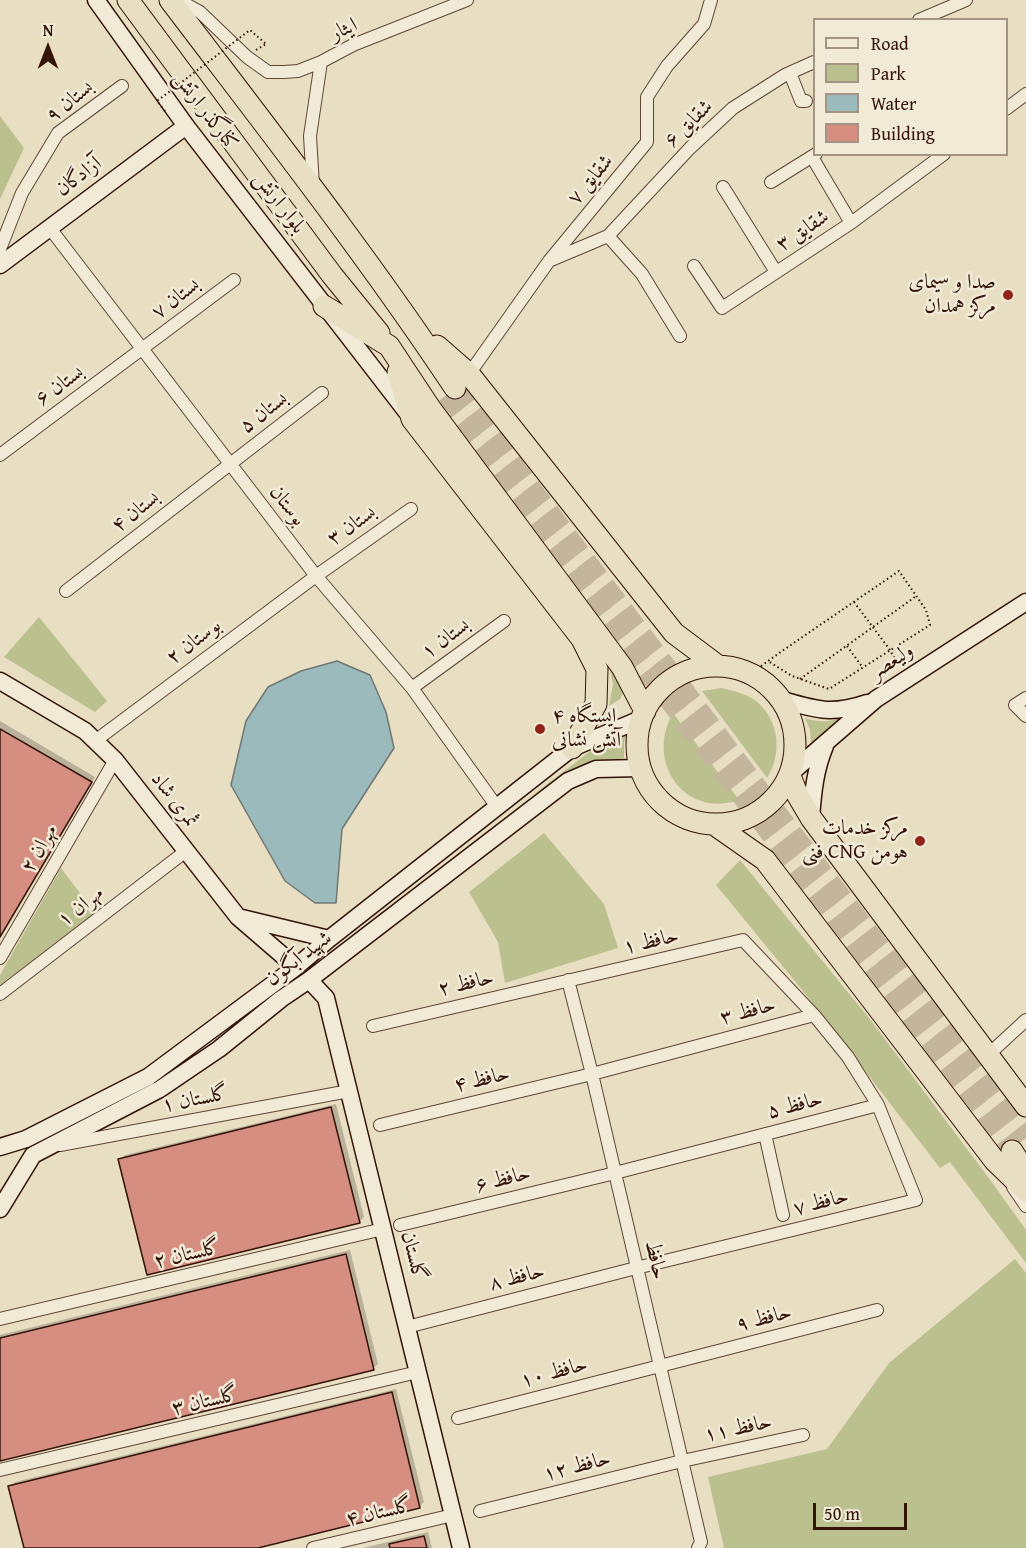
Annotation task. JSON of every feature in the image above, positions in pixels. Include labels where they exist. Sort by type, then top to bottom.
[{"type":"highway","name":"بلوار ارتش","points":[[128,0],[332,275],[389,346],[455,387]]},
{"type":"highway","name":"بلوار ارتش","points":[[170,0],[313,187],[416,328],[455,387]]},
{"type":"highway","points":[[324,306],[389,346],[430,408],[622,667],[643,715]]},
{"type":"highway","points":[[389,346],[412,419],[582,639],[597,669],[596,704],[572,748]]},
{"type":"highway","points":[[455,387],[674,633],[718,666]]},
{"type":"highway","points":[[718,666],[742,670],[765,682],[782,700],[793,722],[796,747],[791,774],[775,800],[762,811],[747,819],[731,824],[715,825],[690,821],[668,809],[651,791],[640,768],[636,744],[643,715],[658,691],[685,672],[701,667],[718,666]]},
{"type":"highway","points":[[791,774],[798,796],[811,818],[1026,1106]]},
{"type":"highway","points":[[715,825],[765,860],[1003,1156],[1026,1191]]},
{"type":"highway","points":[[1003,1156],[1026,1173]]},
{"type":"main road","name":"کنارگذر ارتش","points":[[96,0],[186,126],[412,419]]},
{"type":"main road","name":"آزادگان","points":[[0,265],[186,126]]},
{"type":"main road","name":"ولیعصر","points":[[791,774],[876,699],[1026,602]]},
{"type":"main road","name":"ثمری شاد","points":[[1,683],[85,731],[115,760],[238,917],[296,967]]},
{"type":"main road","points":[[782,700],[821,711],[848,709],[876,699]]},
{"type":"main road","name":"شهید آبگون","points":[[7,1145],[39,1132],[148,1077],[296,967],[328,939],[572,748],[643,715]]},
{"type":"main road","points":[[811,818],[813,784],[817,765],[828,741]]},
{"type":"main road","name":"شهید آبگون","points":[[0,1209],[33,1155],[160,1089],[219,1049],[281,999],[309,980],[568,781],[596,769],[640,768]]},
{"type":"main road","points":[[417,870],[430,887]]},
{"type":"main road","points":[[238,917],[328,939]]},
{"type":"main road","name":"گلستان","points":[[309,980],[326,998],[461,1548]]},
{"type":"main road","points":[[39,1132],[39,1142],[47,1148]]},
{"type":"main road","points":[[7,1145],[24,1146],[28,1150],[28,1162]]},
{"type":"street","points":[[178,0],[200,12],[247,57],[268,72],[298,71],[321,62]]},
{"type":"street","name":"ایثار","points":[[313,187],[310,136],[321,62],[353,45],[467,0]]},
{"type":"street","name":"شقایق ۷","points":[[455,387],[549,261],[647,142],[647,97],[667,66],[704,24],[711,0]]},
{"type":"street","points":[[924,18],[966,0]]},
{"type":"street","name":"شقایق ۶","points":[[608,236],[690,148],[733,108],[790,73],[813,63]]},
{"type":"street","points":[[790,73],[801,101],[806,101]]},
{"type":"street","name":"بستان ۹","points":[[0,249],[22,194],[58,133],[122,86]]},
{"type":"street","points":[[1008,108],[1026,94]]},
{"type":"street","points":[[771,182],[814,156],[851,223]]},
{"type":"street","name":"شقایق ۳","points":[[694,266],[722,308],[851,223],[941,156]]},
{"type":"street","points":[[723,187],[776,272]]},
{"type":"street","name":"بوستان","points":[[49,227],[316,576],[412,688],[497,807]]},
{"type":"street","points":[[549,261],[608,236],[642,274],[680,336]]},
{"type":"street","name":"بستان ۷","points":[[143,350],[234,280]]},
{"type":"street","name":"بستان ۶","points":[[0,455],[143,350]]},
{"type":"street","name":"بستان ۵","points":[[230,463],[322,393]]},
{"type":"street","name":"بستان ۴","points":[[66,591],[230,463]]},
{"type":"street","name":"بستان ۳","points":[[316,576],[411,509]]},
{"type":"street","name":"بوستان ۲","points":[[95,741],[316,576]]},
{"type":"street","name":"بستان ۱","points":[[412,688],[504,621]]},
{"type":"street","points":[[1020,702],[1026,716]]},
{"type":"street","name":"مهران ۲","points":[[0,958],[115,760]]},
{"type":"street","name":"۱ مهران","points":[[0,994],[186,851]]},
{"type":"street","name":"حافظ ۱","points":[[568,980],[742,940]]},
{"type":"street","name":"حافظ ۳","points":[[592,1074],[814,1015],[742,940]]},
{"type":"street","name":"حافظ ۲","points":[[373,1026],[568,980]]},
{"type":"street","name":"حافظ","points":[[568,980],[660,1365],[700,1545]]},
{"type":"street","points":[[814,1015],[848,1057],[878,1105]]},
{"type":"street","points":[[988,1055],[1026,1020]]},
{"type":"street","name":"حافظ ۴","points":[[380,1125],[592,1074]]},
{"type":"street","name":"گلستان ۱","points":[[47,1148],[349,1090]]},
{"type":"street","name":"حافظ ۵","points":[[615,1173],[878,1105]]},
{"type":"street","name":"حافظ ۷","points":[[636,1268],[916,1200],[878,1105]]},
{"type":"street","points":[[765,1134],[783,1215]]},
{"type":"street","points":[[1003,1156],[1026,1206]]},
{"type":"street","name":"حافظ ۶","points":[[400,1225],[615,1173]]},
{"type":"street","name":"گلستان ۲","points":[[0,1319],[383,1229]]},
{"type":"street","name":"حافظ ۸","points":[[407,1327],[636,1268]]},
{"type":"street","name":"حافظ ۹","points":[[660,1365],[877,1310]]},
{"type":"street","name":"حافظ ۱۰","points":[[458,1418],[660,1365]]},
{"type":"street","name":"گلستان ۳","points":[[0,1470],[418,1372]]},
{"type":"street","name":"حافظ ۱۱","points":[[682,1461],[802,1435]]},
{"type":"street","name":"حافظ ۱۲","points":[[480,1511],[682,1461]]},
{"type":"street","name":"گلستان ۴","points":[[313,1548],[453,1515]]},
{"type":"street","points":[[686,1548],[700,1545]]},
{"type":"path","points":[[165,111],[157,100],[250,30],[266,44]]},
{"type":"path","points":[[750,674],[768,661],[854,602],[899,572],[926,610],[930,625],[829,689],[800,679],[768,661]]},
{"type":"path","points":[[800,679],[916,596]]},
{"type":"path","points":[[854,602],[890,650],[907,679]]},
{"type":"path","points":[[847,646],[863,668]]},
{"type":"green space","points":[[0,116],[24,148],[0,199]]},
{"type":"green space","points":[[39,617],[107,701],[95,712],[4,657]]},
{"type":"green space","points":[[611,664],[624,691],[620,699],[609,706],[613,684],[609,666]]},
{"type":"green space","points":[[721,688],[752,698],[770,718],[774,727],[777,748],[767,778],[702,691]]},
{"type":"green space","points":[[673,713],[739,800],[719,804],[702,801],[687,793],[675,782],[667,767],[664,750],[666,731]]},
{"type":"green space","points":[[850,715],[811,743],[810,730],[805,718],[828,721]]},
{"type":"green space","points":[[628,730],[624,743],[624,758],[583,766],[559,777],[530,797],[592,750]]},
{"type":"green space","points":[[544,833],[604,904],[618,948],[505,983],[498,942],[469,892]]},
{"type":"green space","points":[[740,860],[869,1018],[1026,1230],[1026,1263],[950,1162],[940,1168],[803,991],[716,885]]},
{"type":"green space","points":[[61,868],[95,913],[0,985],[0,975]]},
{"type":"green space","points":[[1015,1259],[1026,1273],[1026,1548],[724,1548],[708,1477],[827,1449],[889,1363]]},
{"type":"water","points":[[337,661],[370,675],[386,712],[394,748],[342,829],[336,903],[315,903],[285,881],[231,785],[246,721],[268,687],[301,671]]},
{"type":"building","points":[[0,729],[92,782],[0,937]]},
{"type":"building","points":[[331,1107],[360,1223],[147,1275],[118,1159]]},
{"type":"building","points":[[346,1254],[374,1370],[0,1461],[0,1338]]},
{"type":"building","points":[[392,1392],[420,1508],[258,1548],[24,1548],[8,1486]]},
{"type":"building","points":[[424,1536],[427,1548],[390,1548],[389,1544]]},
{"type":"tunnel","points":[[455,388],[757,788],[1026,1138]]},
{"type":"tunnel","points":[[441,399],[1012,1151]]},
{"type":"place","name":"صدا و سیمای مرکز همدان","points":[[1008,295]]},
{"type":"place","name":"ایستگاه ۴ آتش نشانی","points":[[540,729]]},
{"type":"place","name":"مرکز خدمات فنی CNG هومن","points":[[920,841]]}]
